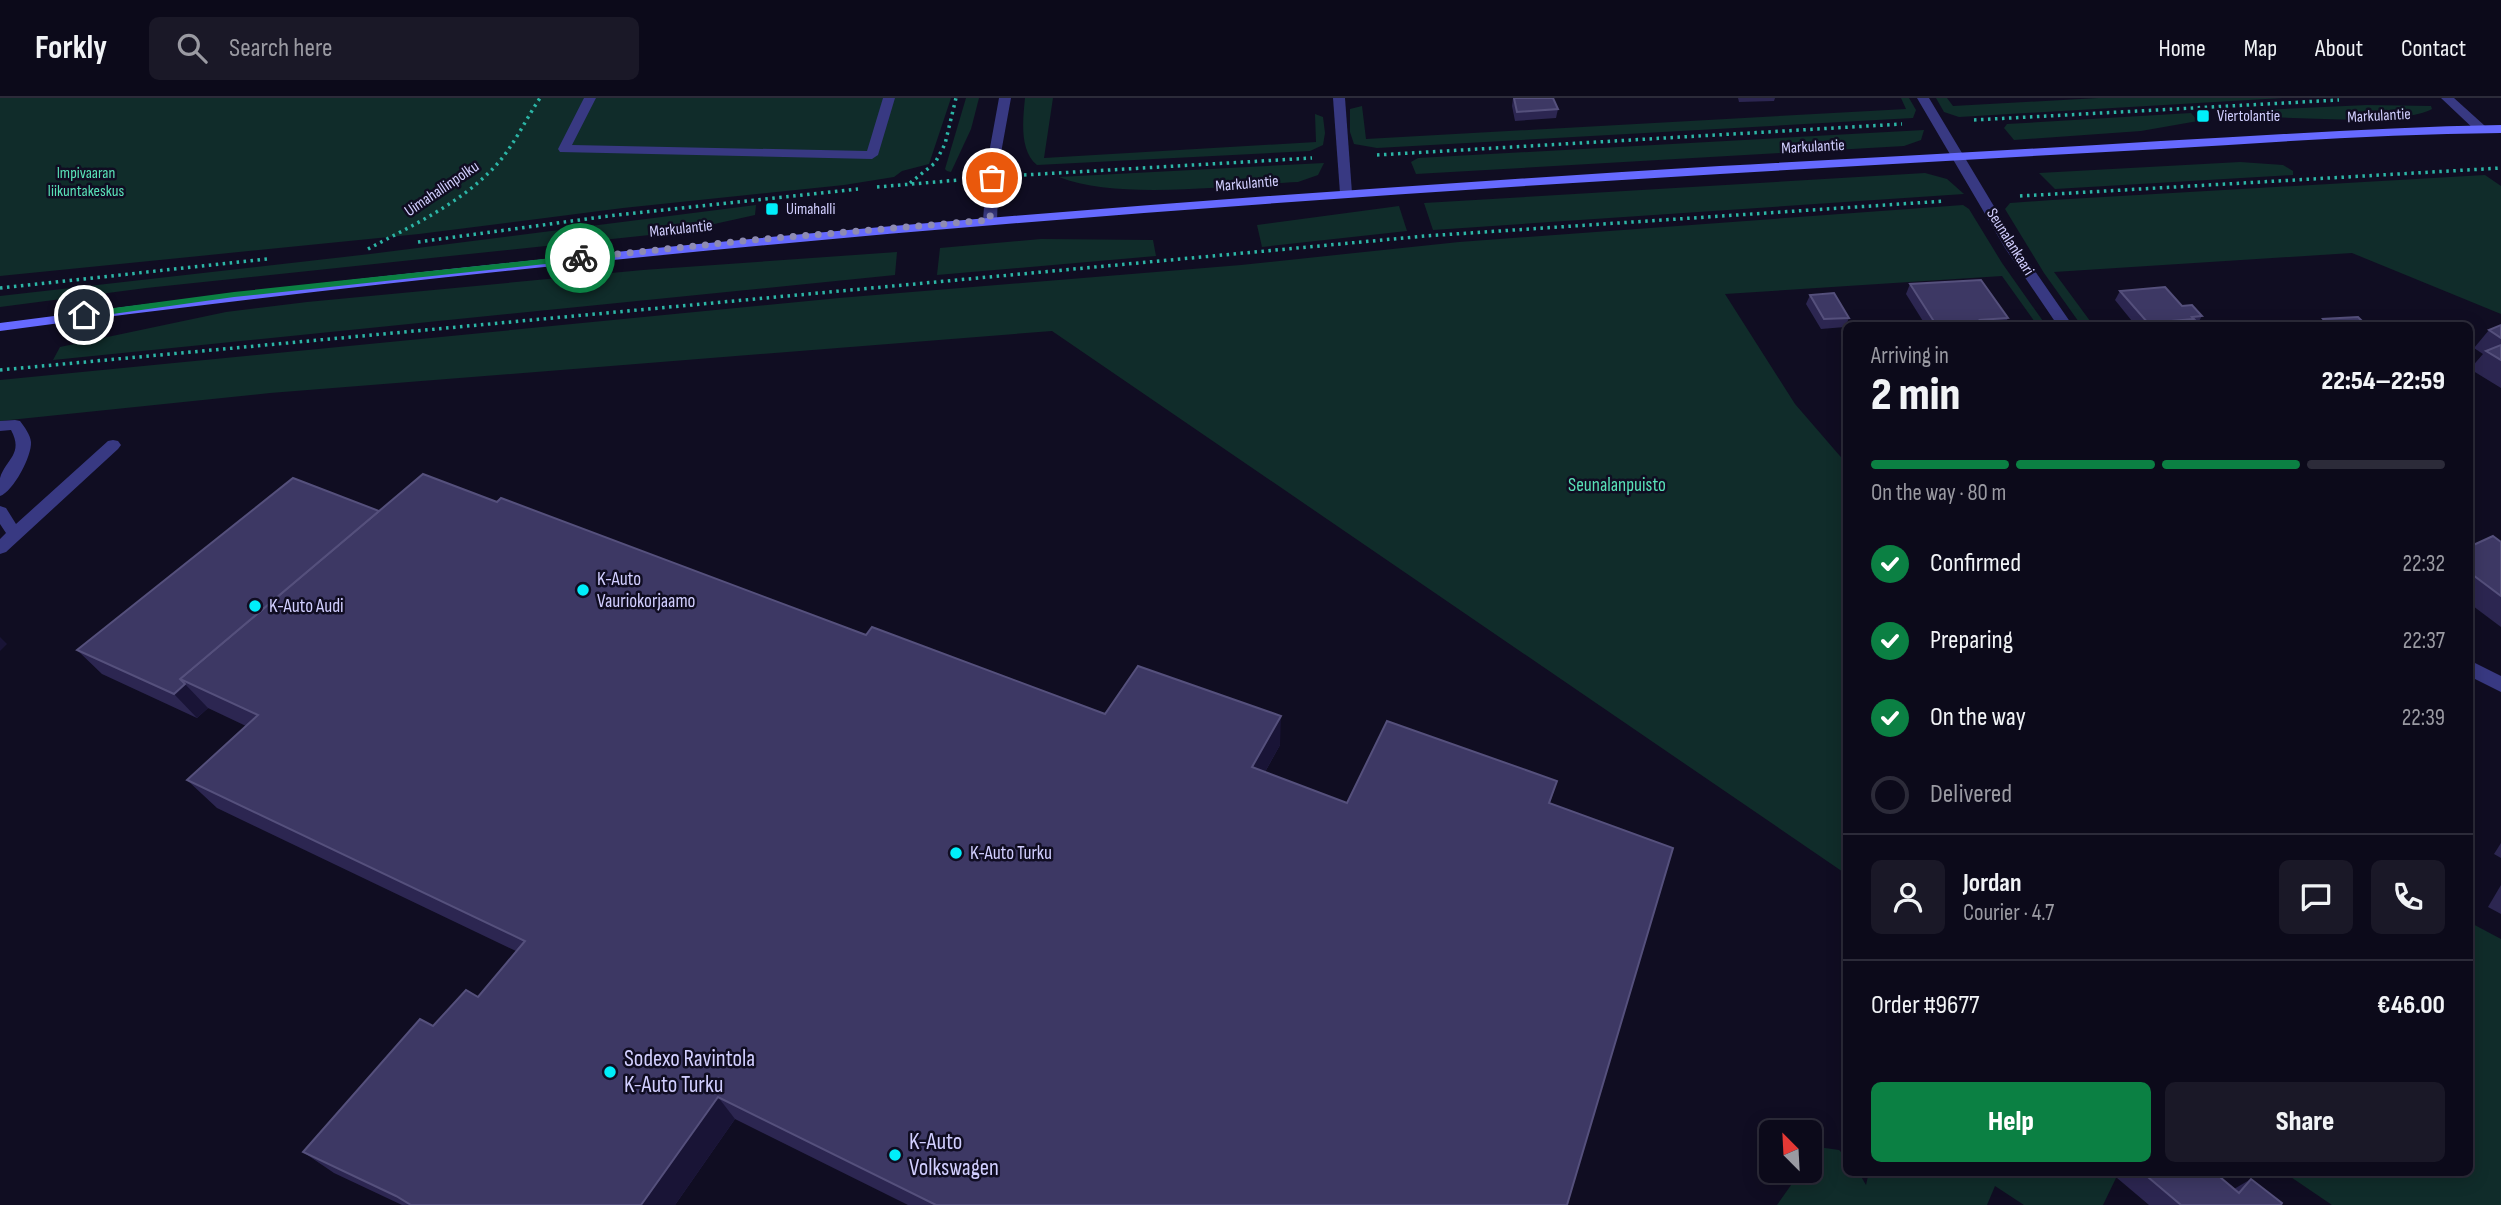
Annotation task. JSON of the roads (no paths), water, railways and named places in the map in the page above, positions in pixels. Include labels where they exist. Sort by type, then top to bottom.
[{"type":"main road","name":"Markulantie","points":[[0,327],[261,292],[712,244],[990,220],[1346,193],[1957,156],[2501,129]]},
{"type":"street","points":[[590,98],[564,149],[872,155],[889,98]]},
{"type":"street","points":[[990,220],[993,164],[1005,98]]},
{"type":"street","points":[[1339,98],[1346,193]]},
{"type":"street","name":"Seunalankaari","points":[[1923,98],[2012,248],[2063,322]]},
{"type":"street","points":[[2447,98],[2481,129]]},
{"type":"street","points":[[0,426],[15,425],[25,443],[23,455],[0,491]]},
{"type":"street","points":[[0,548],[113,445]]},
{"type":"street","points":[[0,512],[15,534]]},
{"type":"street","points":[[2473,669],[2501,685]]},
{"type":"place","name":"Viertolantie","points":[[2203,116]]},
{"type":"place","name":"Uimahalli","points":[[772,209]]},
{"type":"place","name":"K-Auto Vauriokorjaamo","points":[[583,590]]},
{"type":"place","name":"K-Auto Audi","points":[[255,606]]},
{"type":"place","name":"K-Auto Turku","points":[[956,853]]},
{"type":"place","name":"Sodexo Ravintola K-Auto Turku","points":[[610,1072]]},
{"type":"place","name":"K-Auto Volkswagen","points":[[895,1155]]},
{"type":"park label","name":"Impivaaran liikuntakeskus","points":[[86,182]]},
{"type":"park label","name":"Seunalanpuisto","points":[[1617,485]]}]
